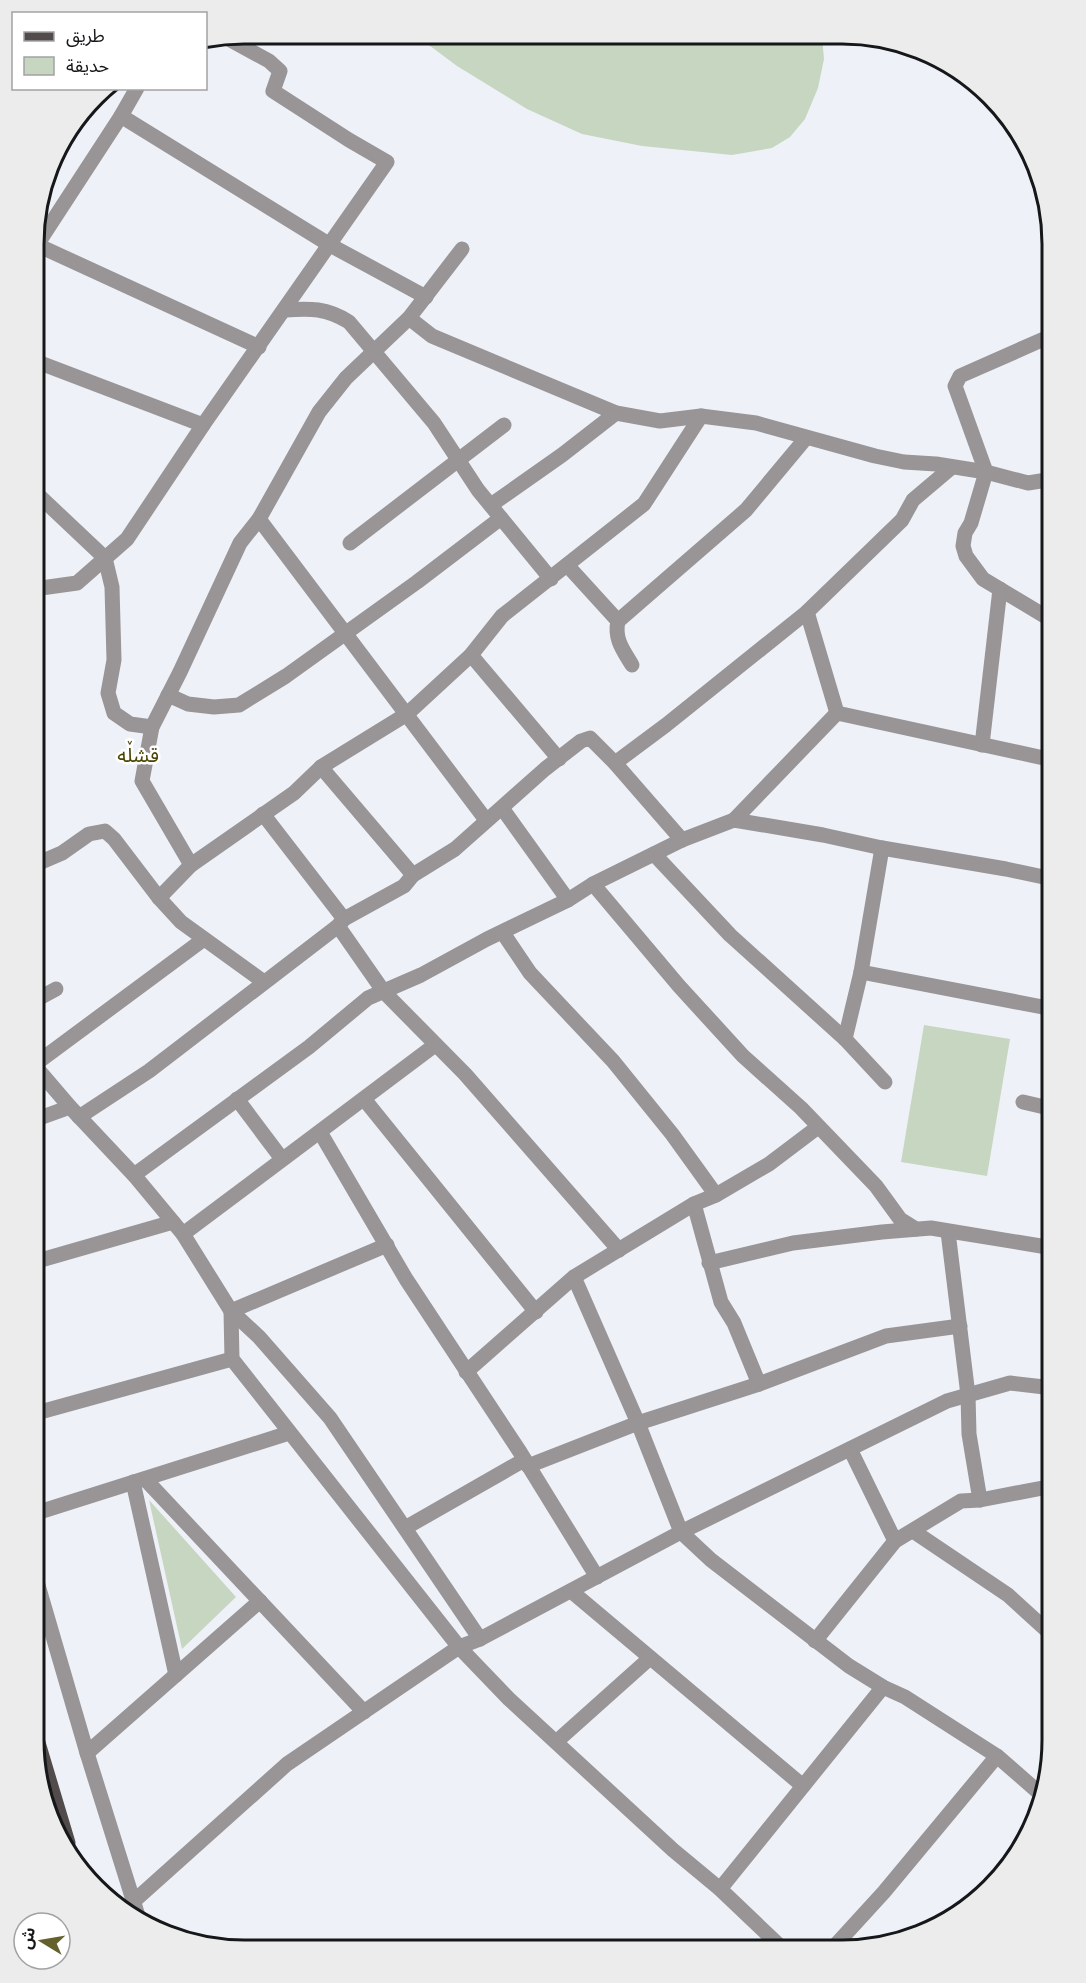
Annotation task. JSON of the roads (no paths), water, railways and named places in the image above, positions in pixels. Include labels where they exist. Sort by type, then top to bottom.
[{"type":"main road","points":[[46,1768],[62,1824]]},
{"type":"street","points":[[44,588],[77,583],[127,539],[387,162],[273,91],[280,70],[269,61],[238,44]]},
{"type":"street","points":[[44,232],[136,90]]},
{"type":"street","points":[[121,116],[330,245],[426,297]]},
{"type":"street","points":[[191,865],[142,781],[152,727],[240,543],[259,519],[319,412],[346,378],[409,318],[462,249]]},
{"type":"street","points":[[44,250],[259,346]]},
{"type":"street","points":[[285,310],[301,309],[334,313],[349,322],[434,423],[491,506],[551,579]]},
{"type":"street","points":[[409,318],[432,336],[616,413],[660,421],[701,416],[756,423],[904,462],[986,472],[1028,483],[1042,481]]},
{"type":"street","points":[[1042,340],[960,376],[955,386],[986,472],[963,546],[966,556],[983,579],[1042,614]]},
{"type":"street","points":[[44,364],[204,425]]},
{"type":"street","points":[[491,506],[616,413]]},
{"type":"street","points":[[159,898],[191,865],[294,793],[321,767],[407,714],[471,655],[502,616],[644,504],[701,416]]},
{"type":"street","points":[[350,543],[504,425]]},
{"type":"street","points":[[632,665],[618,640],[616,629],[618,621],[746,510],[806,438]]},
{"type":"street","points":[[615,763],[807,612],[902,520],[913,500],[952,467]]},
{"type":"street","points":[[44,500],[105,558],[112,587],[114,660],[108,693],[114,713],[130,724],[152,727]]},
{"type":"street","points":[[168,695],[188,704],[214,707],[239,705],[286,676],[417,582],[501,518]]},
{"type":"street","points":[[259,519],[486,820]]},
{"type":"street","points":[[567,565],[618,621]]},
{"type":"street","points":[[982,745],[1000,589]]},
{"type":"street","points":[[807,612],[837,713]]},
{"type":"street","points":[[471,655],[559,759]]},
{"type":"street","points":[[837,713],[1042,758]]},
{"type":"street","points":[[134,1175],[309,1047],[368,998],[503,933],[568,900],[593,884],[682,840],[734,820],[837,713]]},
{"type":"street","points":[[44,1118],[75,1112],[149,1071],[341,923],[404,886],[413,875],[455,849],[545,769],[581,741],[590,738],[615,763],[682,840]]},
{"type":"street","points":[[321,767],[413,875]]},
{"type":"street","points":[[502,807],[568,900]]},
{"type":"street","points":[[263,814],[341,923],[384,992],[465,1074],[619,1250]]},
{"type":"street","points":[[734,820],[1042,877]]},
{"type":"street","points":[[44,861],[62,853],[89,834],[105,831],[181,922],[264,982]]},
{"type":"street","points":[[845,1039],[861,972],[882,848]]},
{"type":"street","points":[[654,854],[730,935],[845,1039],[885,1082]]},
{"type":"street","points":[[593,884],[679,986],[735,1047],[801,1108],[876,1186],[900,1219],[916,1229]]},
{"type":"street","points":[[503,933],[530,973],[613,1061],[672,1134],[716,1194]]},
{"type":"street","points":[[44,1058],[204,939]]},
{"type":"street","points":[[861,972],[1042,1008]]},
{"type":"street","points":[[44,996],[56,989]]},
{"type":"street","points":[[183,1234],[435,1045]]},
{"type":"street","points":[[44,1076],[134,1175],[183,1234],[231,1311],[258,1337],[330,1418],[480,1639]]},
{"type":"street","points":[[237,1099],[282,1158]]},
{"type":"street","points":[[364,1099],[536,1312]]},
{"type":"street","points":[[1023,1102],[1042,1106]]},
{"type":"street","points":[[466,1372],[574,1277],[694,1204],[769,1164],[818,1127]]},
{"type":"street","points":[[320,1132],[466,1372],[597,1577]]},
{"type":"street","points":[[694,1204],[721,1302],[734,1323],[759,1384]]},
{"type":"street","points":[[44,1259],[173,1222]]},
{"type":"street","points":[[709,1263],[793,1243],[931,1228],[1042,1246]]},
{"type":"street","points":[[948,1232],[968,1395],[969,1434],[980,1500]]},
{"type":"street","points":[[231,1311],[387,1245]]},
{"type":"street","points":[[574,1277],[638,1423],[681,1532],[711,1560],[849,1666],[883,1687],[905,1697],[997,1756],[1036,1790]]},
{"type":"street","points":[[231,1311],[231,1359],[459,1647],[556,1743],[673,1850],[720,1889],[774,1940]]},
{"type":"street","points":[[405,1528],[526,1463],[638,1423],[759,1384],[886,1336],[960,1326]]},
{"type":"street","points":[[44,1411],[231,1359]]},
{"type":"street","points":[[134,1902],[287,1764],[459,1647],[480,1639],[681,1532],[947,1401],[1010,1383],[1042,1387]]},
{"type":"street","points":[[44,1510],[289,1433]]},
{"type":"street","points":[[850,1449],[895,1541]]},
{"type":"street","points":[[139,1480],[260,1601],[364,1712]]},
{"type":"street","points":[[139,1480],[176,1675]]},
{"type":"street","points":[[815,1641],[895,1541],[961,1501],[980,1500],[1042,1488]]},
{"type":"street","points":[[913,1531],[1008,1595],[1042,1626]]},
{"type":"street","points":[[571,1591],[803,1786]]},
{"type":"street","points":[[87,1754],[260,1601]]},
{"type":"street","points":[[44,1606],[87,1754],[136,1908]]},
{"type":"street","points":[[556,1743],[650,1658]]},
{"type":"street","points":[[720,1889],[883,1687]]},
{"type":"street","points":[[839,1940],[884,1892],[997,1756]]},
{"type":"district","name":"قشڵه‌","points":[[138,755]]}]
